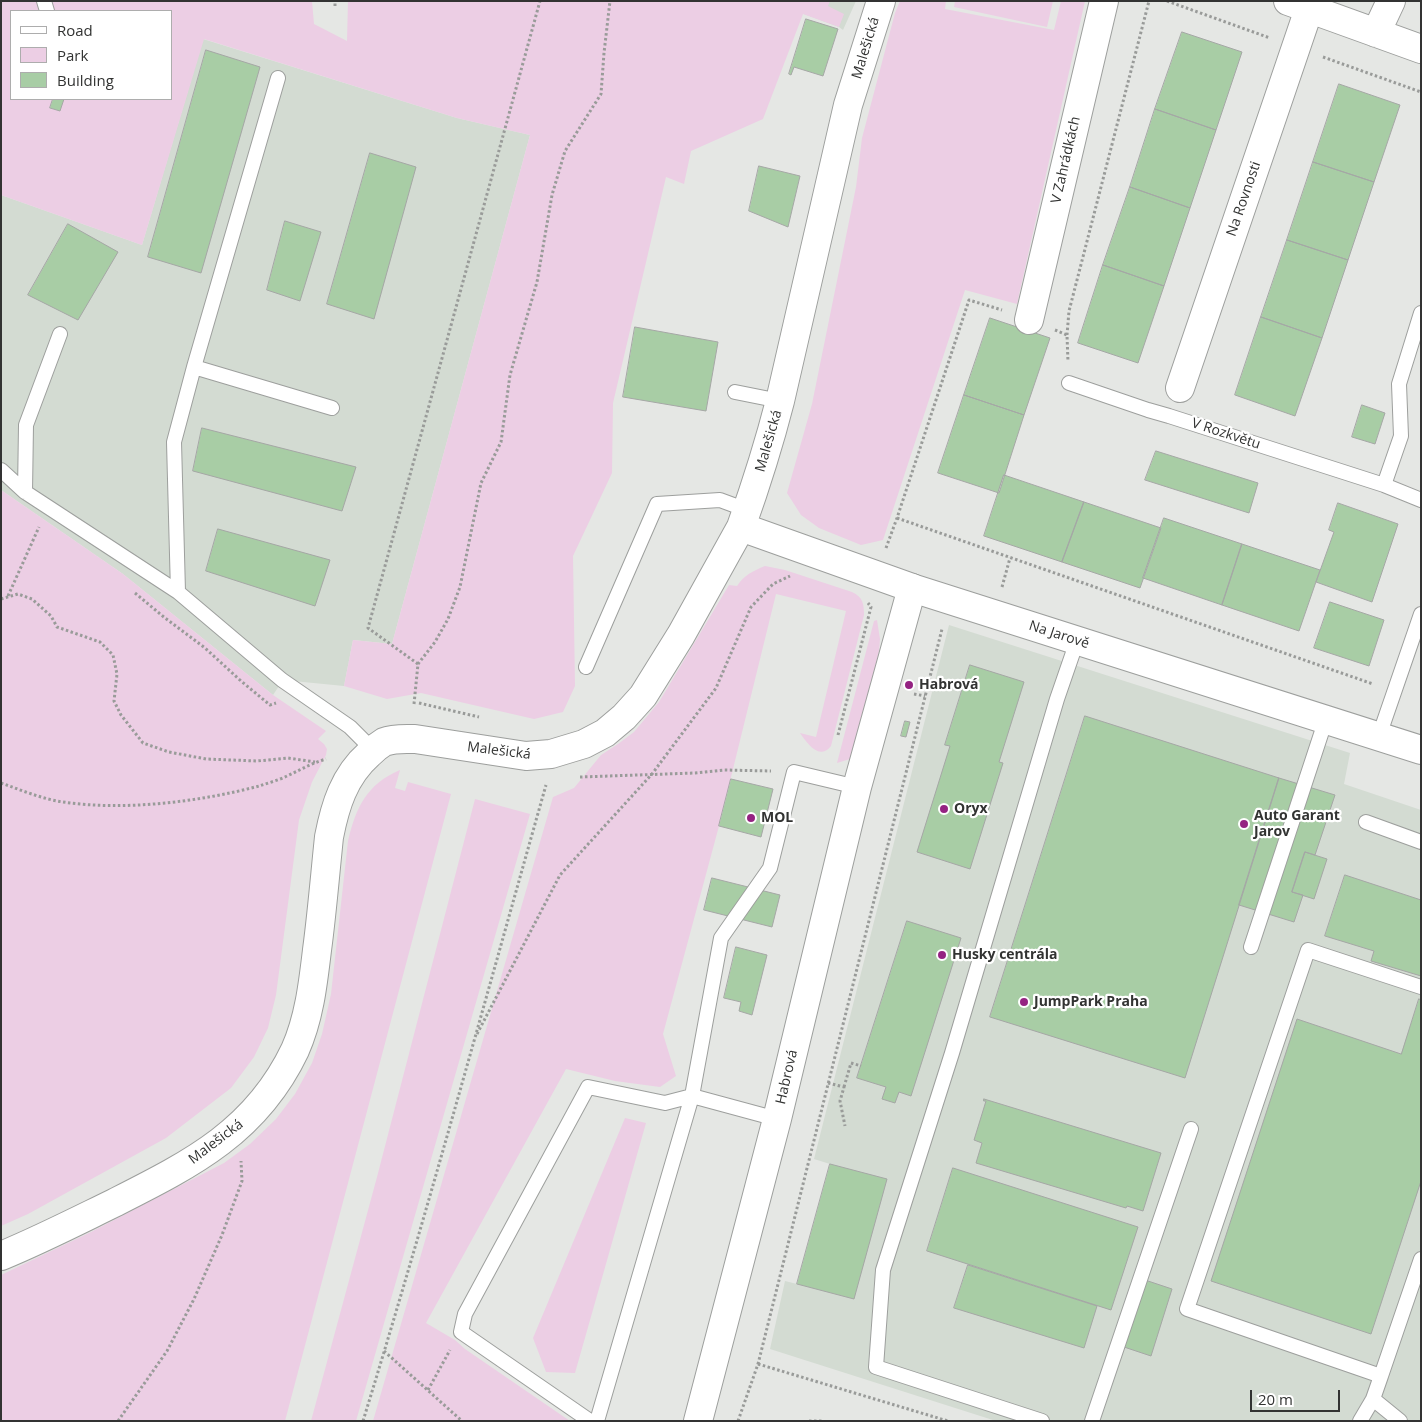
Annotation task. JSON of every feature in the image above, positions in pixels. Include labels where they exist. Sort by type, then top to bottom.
[{"type":"street","name":"Malešická","points":[[1,1256],[47,1236],[177,1170],[216,1146],[238,1128],[260,1105],[295,1049],[305,1020],[313,985],[332,819],[342,789],[358,764],[373,750],[384,742],[400,738],[526,756],[551,754],[584,744],[605,733],[624,717],[643,696],[681,635],[744,519],[768,447],[848,105],[880,1]]},
{"type":"street","name":"V Zahrádkách","points":[[1029,320],[1104,1]]},
{"type":"street","points":[[1376,33],[1391,1]]},
{"type":"street","points":[[1299,5],[1421,49]]},
{"type":"street","name":"Na Rovnosti","points":[[1180,388],[1299,5]]},
{"type":"street","name":"Na Jarově","points":[[744,519],[912,588],[1421,750]]},
{"type":"street","name":"Habrová","points":[[698,1421],[777,1119],[857,787],[912,588]]},
{"type":"lane","points":[[178,592],[174,442],[278,78]]},
{"type":"lane","points":[[1384,485],[1401,436],[1399,384],[1421,313]]},
{"type":"lane","points":[[25,492],[26,425],[60,334]]},
{"type":"lane","points":[[194,367],[332,408]]},
{"type":"lane","name":"V Rozkvětu","points":[[1069,383],[1384,485],[1419,494]]},
{"type":"lane","points":[[736,392],[780,401]]},
{"type":"lane","points":[[1,470],[25,492],[178,592],[282,680],[350,727],[373,750]]},
{"type":"lane","points":[[586,667],[657,504],[720,500],[744,519]]},
{"type":"lane","points":[[1379,736],[1421,614]]},
{"type":"lane","points":[[1042,1421],[876,1367],[883,1270],[952,1053],[1057,699],[1077,641]]},
{"type":"lane","points":[[1250,947],[1326,719]]},
{"type":"lane","points":[[597,1421],[692,1096],[721,938],[770,868],[794,772],[857,787]]},
{"type":"lane","points":[[1366,822],[1421,842]]},
{"type":"lane","points":[[1381,1376],[1187,1309],[1308,950],[1421,987]]},
{"type":"lane","points":[[590,1421],[461,1332],[465,1314],[588,1087],[665,1103],[692,1096],[777,1119]]},
{"type":"lane","points":[[1092,1421],[1191,1129]]},
{"type":"lane","points":[[1360,1421],[1372,1399],[1381,1376],[1421,1259]]},
{"type":"lane","points":[[1372,1399],[1400,1421]]},
{"type":"path","points":[[335,1],[335,6]]},
{"type":"path","points":[[418,664],[368,628],[540,1]]},
{"type":"path","points":[[414,704],[418,664],[448,619],[460,587],[481,483],[501,442],[510,374],[537,282],[552,195],[565,151],[601,94],[610,1]]},
{"type":"path","points":[[1069,383],[1067,335],[1069,311],[1149,1]]},
{"type":"path","points":[[880,551],[886,548],[897,518],[970,300],[1067,335]]},
{"type":"path","points":[[897,518],[1394,692]]},
{"type":"path","points":[[8,597],[40,525],[46,530]]},
{"type":"path","points":[[473,1041],[560,875],[652,774],[716,688],[751,607],[773,584],[794,574]]},
{"type":"path","points":[[128,588],[205,648],[241,681],[270,704]]},
{"type":"path","points":[[1,599],[18,594],[32,599],[51,616],[57,627],[66,632],[79,634],[100,642],[113,655],[117,674],[114,701],[121,716],[143,743],[169,752],[206,759],[257,761],[288,758],[315,762]]},
{"type":"path","points":[[738,1421],[758,1364],[943,624]]},
{"type":"path","points":[[1,783],[62,802],[110,806],[162,804],[259,786],[329,758]]},
{"type":"path","points":[[576,778],[724,770],[794,772]]},
{"type":"path","points":[[363,1421],[547,779]]},
{"type":"path","points":[[845,1126],[840,1101],[851,1063],[861,1066]]},
{"type":"path","points":[[828,1082],[844,1087]]},
{"type":"path","points":[[118,1421],[167,1351],[194,1299],[222,1236],[242,1181],[238,1128]]},
{"type":"path","points":[[428,1390],[461,1332]]},
{"type":"path","points":[[384,1351],[462,1421]]},
{"type":"path","points":[[758,1364],[948,1421]]},
{"type":"path","points":[[809,1421],[822,1421]]},
{"type":"shaded area","points":[[769,1],[856,1],[843,30]]},
{"type":"shaded area","points":[[203,39],[457,118],[530,135],[392,644],[353,640],[344,686],[283,680],[273,695],[123,574],[1,490],[1,195],[142,245]]},
{"type":"shaded area","points":[[949,625],[1350,753],[1344,784],[1421,810],[1421,1421],[996,1421],[770,1349],[785,1281],[797,1284],[830,1164],[814,1159]]},
{"type":"green space","points":[[1,1],[312,1],[314,24],[347,41],[348,1],[830,1],[828,6],[844,14],[839,27],[803,14],[763,119],[691,151],[684,184],[666,177],[613,403],[612,473],[573,556],[575,686],[563,712],[534,719],[421,693],[387,699],[344,686],[353,640],[392,644],[530,135],[457,118],[204,39],[142,245],[1,195]]},
{"type":"green space","points":[[900,1],[946,1],[945,9],[1054,30],[1061,1],[1085,1],[1017,304],[965,290],[883,540],[861,545],[819,528],[801,515],[787,493],[812,404],[856,187],[862,138],[895,13]]},
{"type":"green space","points":[[955,1],[1053,1],[1047,27],[954,7]]},
{"type":"green space","points":[[1,490],[123,574],[273,695],[326,731],[318,739],[327,749],[326,755],[312,782],[299,820],[276,995],[268,1028],[254,1057],[231,1088],[166,1138],[28,1214],[1,1226]]},
{"type":"green space","points":[[765,566],[785,570],[852,592],[859,596],[862,601],[864,615],[831,746],[822,752],[818,751],[800,733],[816,737],[846,611],[776,594],[719,826],[663,1034],[676,1076],[660,1087],[615,1081],[566,1069],[426,1323],[455,1340],[465,1349],[570,1421],[373,1421],[553,797],[574,788],[601,755],[634,732],[659,702],[729,585],[737,586],[749,574]]},
{"type":"green space","points":[[877,620],[880,639],[879,651],[854,755],[850,759],[837,763],[874,621]]},
{"type":"green space","points":[[400,770],[395,788],[405,791],[408,782],[451,794],[285,1421],[1,1421],[1,1275],[89,1233],[224,1163],[250,1144],[276,1119],[295,1094],[312,1063],[322,1034],[331,994],[348,841],[351,829],[359,807],[371,790],[379,782]]},
{"type":"green space","points":[[475,799],[530,814],[356,1421],[311,1421],[377,1177]]},
{"type":"green space","points":[[625,1118],[646,1123],[575,1373],[546,1372],[533,1338]]},
{"type":"building","points":[[806,19],[838,29],[823,76],[794,67],[791,75],[789,74]]},
{"type":"building","points":[[1182,32],[1242,52],[1216,130],[1155,109]]},
{"type":"building","points":[[206,50],[260,67],[201,273],[148,257]]},
{"type":"building","points":[[1339,84],[1400,105],[1374,182],[1313,162]]},
{"type":"building","points":[[53,100],[64,100],[60,111],[50,108]]},
{"type":"building","points":[[1155,109],[1216,130],[1190,208],[1130,187]]},
{"type":"building","points":[[370,153],[416,167],[374,319],[327,304]]},
{"type":"building","points":[[1313,162],[1374,182],[1348,260],[1287,240]]},
{"type":"building","points":[[759,166],[800,176],[788,227],[749,211]]},
{"type":"building","points":[[1130,187],[1190,208],[1164,286],[1103,265]]},
{"type":"building","points":[[285,221],[321,232],[300,301],[267,290]]},
{"type":"building","points":[[68,224],[118,252],[78,320],[28,295]]},
{"type":"building","points":[[1287,240],[1348,260],[1322,338],[1261,317]]},
{"type":"building","points":[[1103,265],[1164,286],[1138,363],[1078,343]]},
{"type":"building","points":[[1261,317],[1322,338],[1295,416],[1235,395]]},
{"type":"building","points":[[990,318],[1050,338],[1024,415],[964,395]]},
{"type":"building","points":[[635,327],[718,342],[706,411],[623,397]]},
{"type":"building","points":[[964,395],[1024,415],[999,493],[938,473]]},
{"type":"building","points":[[1362,405],[1385,413],[1375,444],[1352,437]]},
{"type":"building","points":[[202,428],[356,467],[342,511],[193,471]]},
{"type":"building","points":[[1156,451],[1258,483],[1249,513],[1145,480]]},
{"type":"building","points":[[1004,475],[1084,502],[1062,562],[984,536]]},
{"type":"building","points":[[1084,502],[1161,528],[1140,588],[1062,562]]},
{"type":"building","points":[[1338,503],[1398,524],[1372,602],[1316,582],[1334,532],[1329,530]]},
{"type":"building","points":[[1164,518],[1242,544],[1222,605],[1143,578]]},
{"type":"building","points":[[218,529],[330,560],[315,606],[206,571]]},
{"type":"building","points":[[1242,544],[1320,570],[1299,631],[1222,605]]},
{"type":"building","points":[[1330,602],[1384,620],[1369,666],[1314,648]]},
{"type":"building","points":[[970,665],[1024,682],[999,762],[1003,763],[970,869],[917,852],[950,746],[945,745]]},
{"type":"building","points":[[1085,716],[1279,778],[1185,1078],[990,1017]]},
{"type":"building","points":[[905,721],[910,722],[906,737],[901,736]]},
{"type":"building","points":[[1279,778],[1335,795],[1315,855],[1305,852],[1292,892],[1303,895],[1294,922],[1239,905]]},
{"type":"building","points":[[731,779],[773,789],[761,837],[719,826]]},
{"type":"building","points":[[1305,852],[1327,859],[1314,899],[1292,892]]},
{"type":"building","points":[[1345,875],[1421,900],[1421,976],[1371,961],[1374,951],[1325,936]]},
{"type":"building","points":[[712,878],[780,895],[772,927],[704,910]]},
{"type":"building","points":[[907,921],[961,938],[911,1096],[899,1092],[895,1103],[882,1099],[886,1087],[857,1078]]},
{"type":"building","points":[[736,947],[767,955],[752,1015],[739,1011],[741,1002],[724,998]]},
{"type":"building","points":[[1419,999],[1421,1000],[1421,1181],[1371,1334],[1211,1281],[1297,1019],[1401,1054]]},
{"type":"building","points":[[984,1099],[1161,1153],[1143,1211],[1127,1206],[1126,1208],[976,1163],[982,1143],[974,1140],[986,1101]]},
{"type":"building","points":[[830,1164],[887,1179],[854,1299],[797,1284]]},
{"type":"building","points":[[953,1168],[1138,1227],[1111,1310],[927,1251]]},
{"type":"building","points":[[968,1265],[1097,1306],[1084,1348],[954,1308]]},
{"type":"building","points":[[1145,1280],[1172,1289],[1151,1356],[1124,1347]]},
{"type":"place","name":"Habrová","points":[[909,685]]},
{"type":"place","name":"Oryx","points":[[944,809]]},
{"type":"place","name":"MOL","points":[[751,818]]},
{"type":"place","name":"Auto Garant Jarov","points":[[1244,824]]},
{"type":"place","name":"Husky centrála","points":[[942,955]]},
{"type":"place","name":"JumpPark Praha","points":[[1024,1002]]}]
